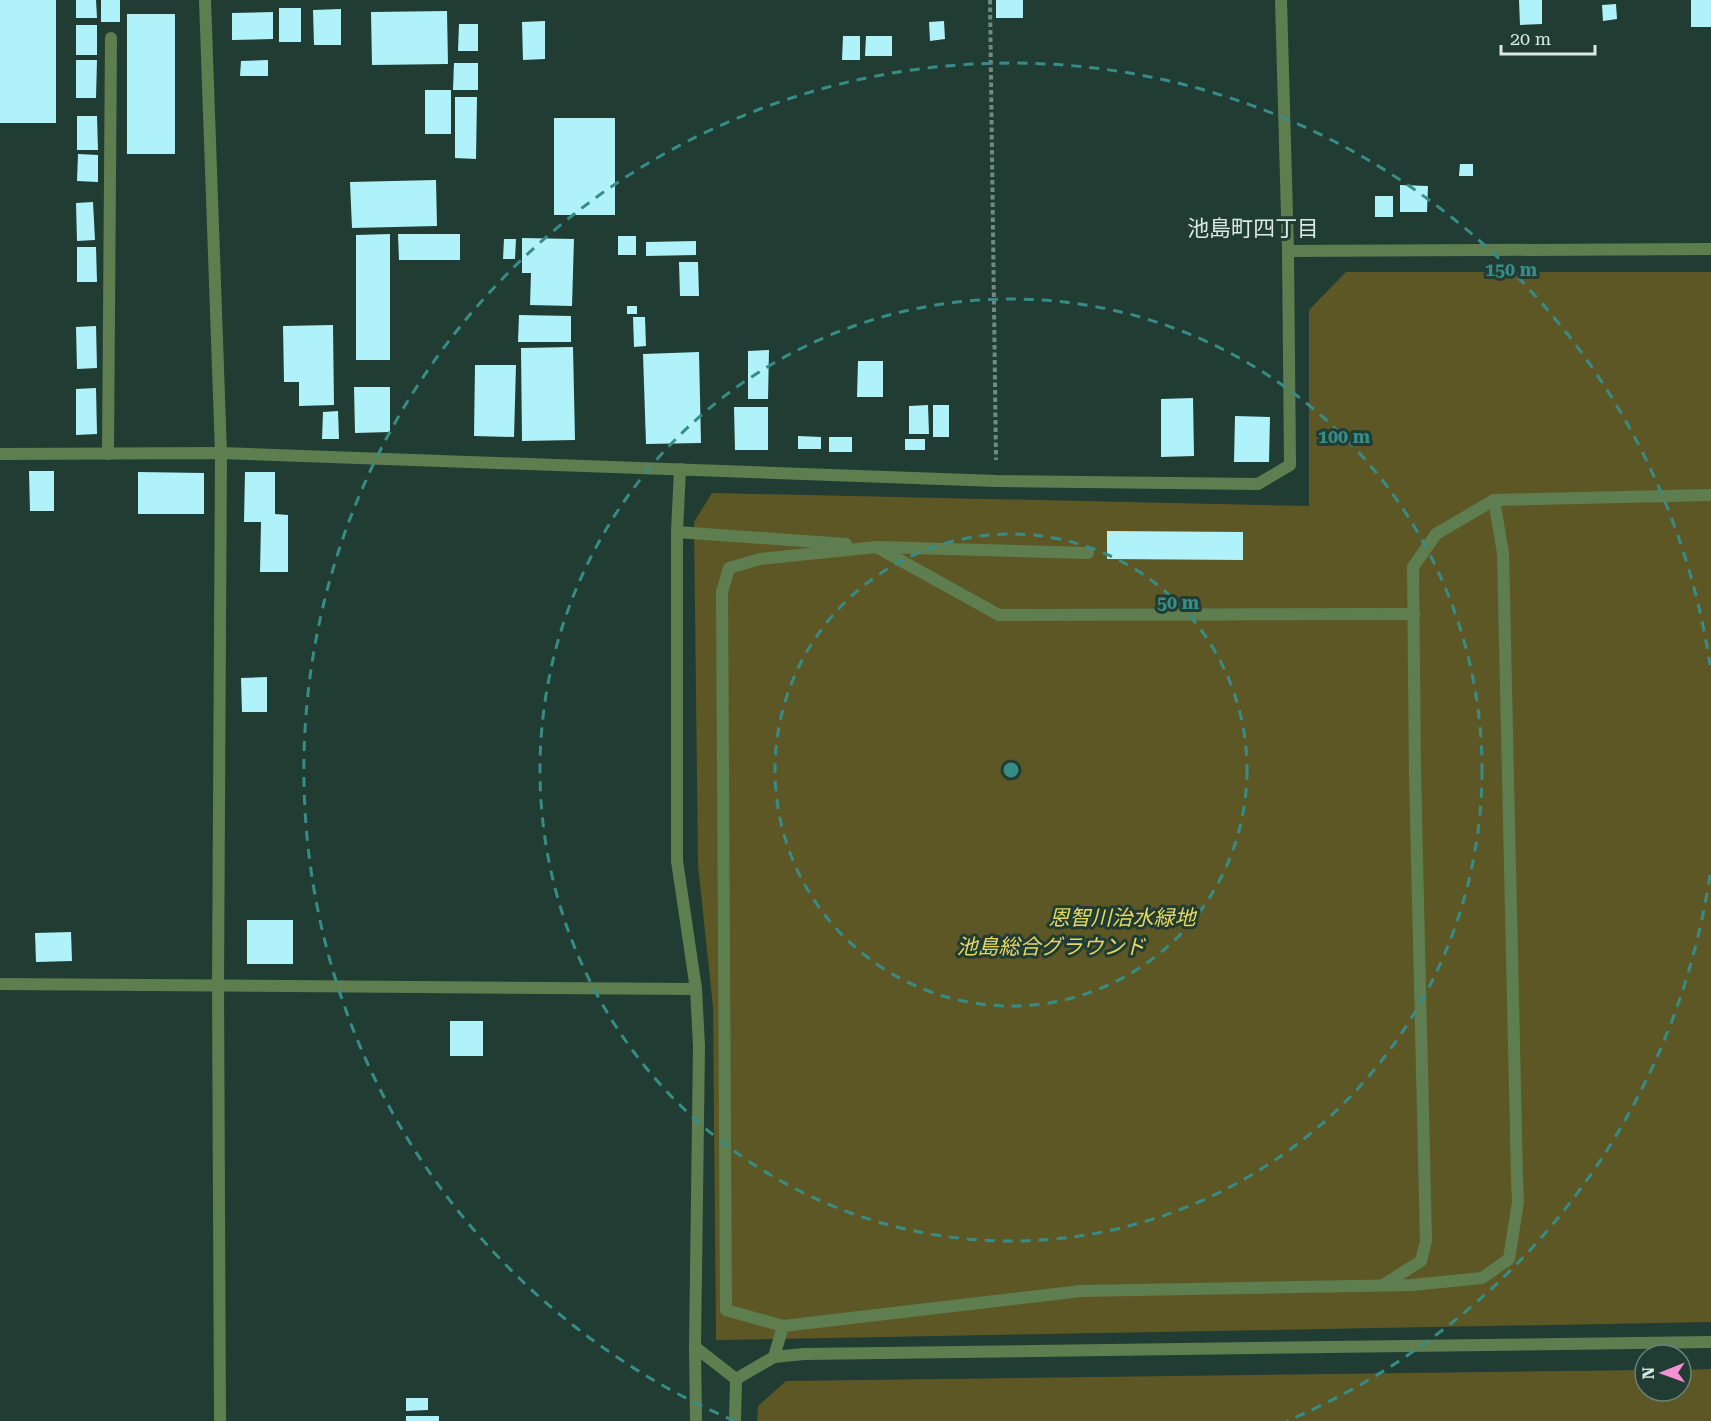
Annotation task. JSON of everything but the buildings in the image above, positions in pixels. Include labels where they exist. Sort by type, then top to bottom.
[{"type":"street","points":[[204,0],[221,453],[218,985],[220,1421]]},
{"type":"street","points":[[0,454],[221,453],[997,481],[1258,484],[1290,465],[1288,251],[1281,0]]},
{"type":"street","points":[[108,454],[111,38]]},
{"type":"street","points":[[1288,251],[1711,249]]},
{"type":"street","points":[[680,469],[677,531],[676,861],[696,989],[699,1046],[696,1421]]},
{"type":"street","points":[[1383,1285],[1421,1261],[1426,1240],[1415,773],[1413,567],[1436,534],[1494,500],[1711,495]]},
{"type":"street","points":[[1414,614],[999,615],[877,547],[760,560],[729,568],[722,592],[726,1310],[783,1326],[1081,1291],[1412,1285],[1482,1278],[1509,1259],[1518,1202],[1503,553],[1494,500]]},
{"type":"street","points":[[677,531],[877,547],[1088,553]]},
{"type":"street","points":[[0,984],[696,989]]},
{"type":"street","points":[[774,1357],[783,1326]]},
{"type":"street","points":[[736,1379],[774,1357],[804,1354],[1711,1342]]},
{"type":"street","points":[[696,1347],[736,1379]]},
{"type":"street","points":[[735,1421],[736,1379]]},
{"type":"path","points":[[990,0],[997,481]]},
{"type":"green space","name":"恩智川治水緑地","points":[[1346,272],[1711,272],[1711,1322],[716,1340],[713,1007],[698,865],[694,522],[712,493],[1309,506],[1309,310]]},
{"type":"green space","points":[[1711,1369],[1711,1421],[757,1421],[758,1406],[786,1381],[1633,1370],[1633,1403],[1693,1403],[1693,1370]]},
{"type":"district","name":"池島町四丁目","points":[[1253,228]]},
{"type":"park label","name":"池島総合グラウンド","points":[[1051,947]]}]
